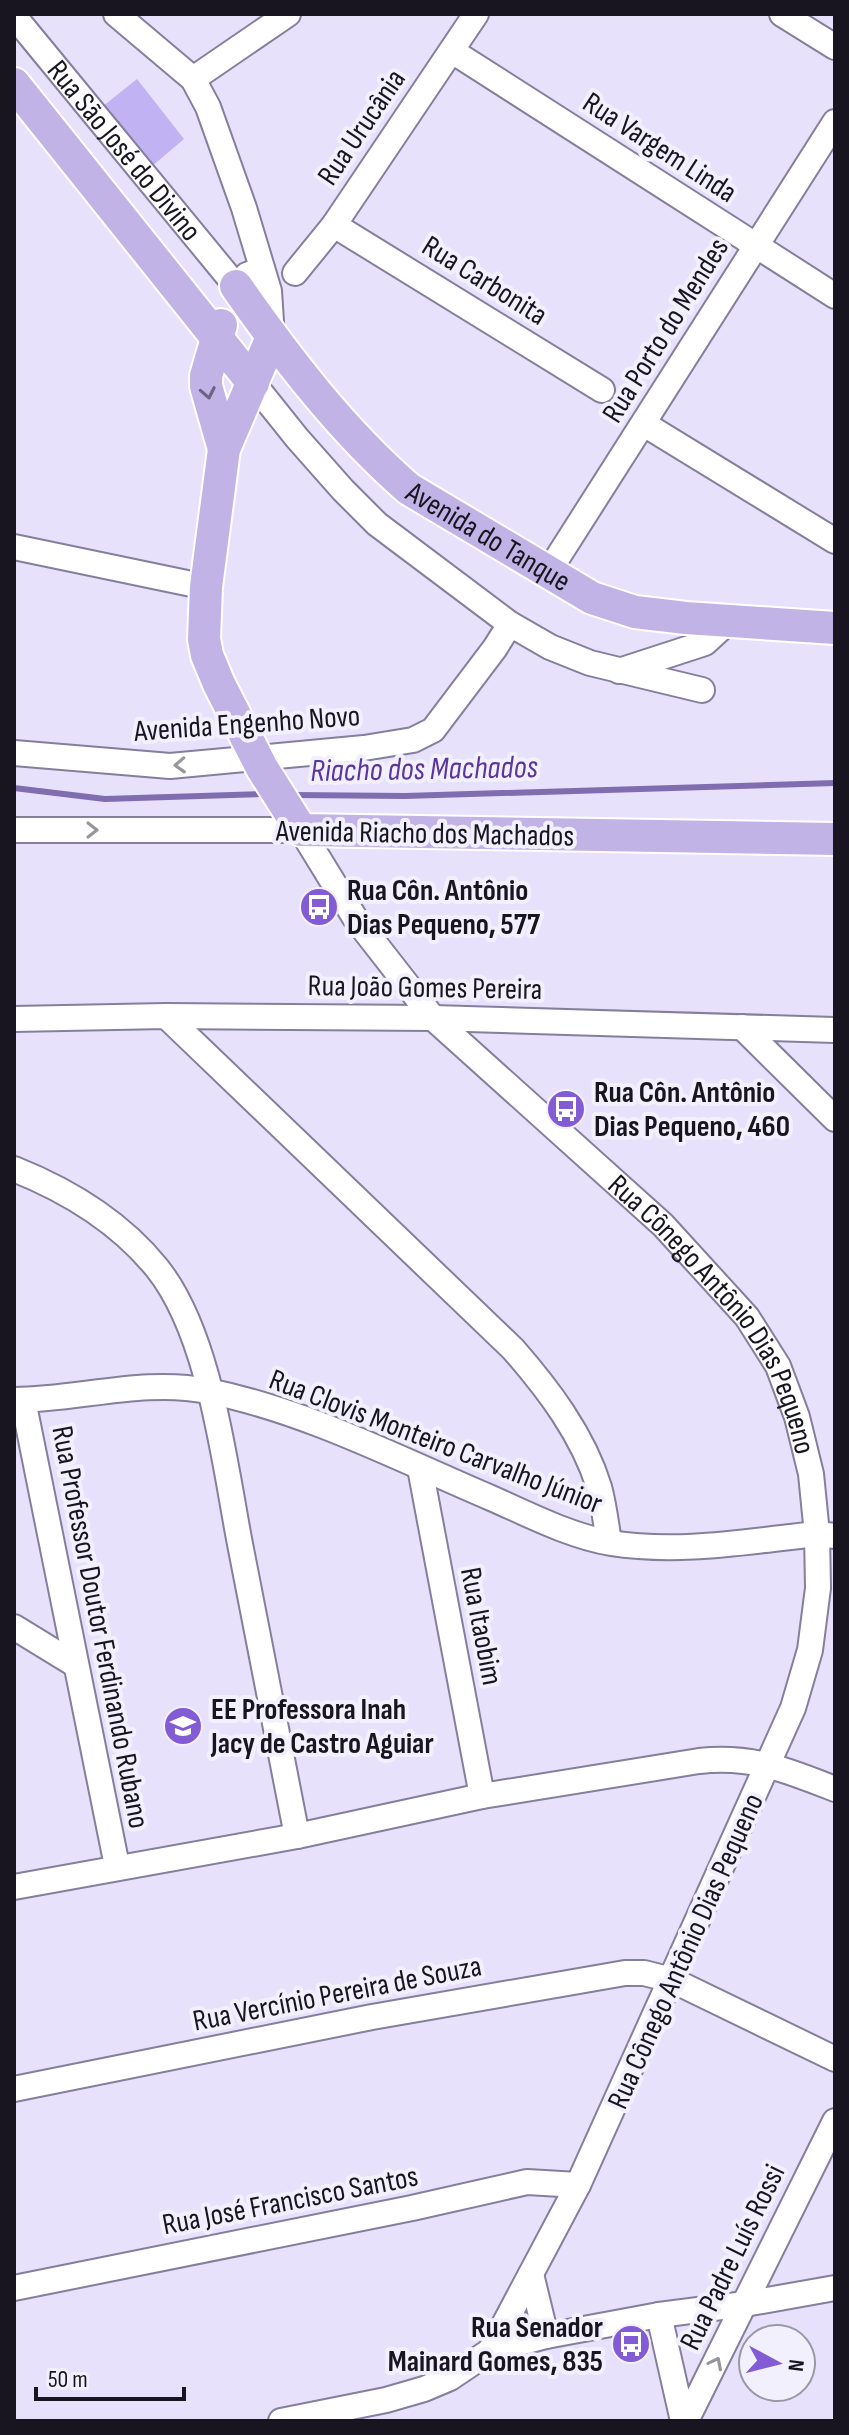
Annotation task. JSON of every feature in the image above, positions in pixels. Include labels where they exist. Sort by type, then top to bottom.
[{"type":"main road","name":"Rua São José do Divino","points":[[14,84],[253,383]]},
{"type":"main road","points":[[224,449],[206,376],[216,337],[249,277]]},
{"type":"main road","name":"Rua São José do Divino","points":[[249,277],[272,337]]},
{"type":"main road","points":[[206,587],[224,449],[272,337]]},
{"type":"main road","name":"Avenida do Tanque","points":[[272,337],[348,428],[409,489],[592,598],[635,612],[835,628]]},
{"type":"main road","name":"Rua Cônego Antônio Dias Pequeno","points":[[206,587],[203,620],[207,655],[260,763],[293,818]]},
{"type":"main road","name":"Avenida Riacho dos Machados","points":[[293,818],[835,839]]},
{"type":"street","points":[[116,14],[193,79],[208,107],[249,277]]},
{"type":"street","points":[[193,79],[288,14]]},
{"type":"street","name":"Rua Urucânia","points":[[295,273],[334,225],[476,14]]},
{"type":"street","points":[[782,14],[835,47]]},
{"type":"street","name":"Rua São José do Divino","points":[[14,16],[249,277]]},
{"type":"street","name":"Rua Vargem Linda","points":[[452,51],[835,296]]},
{"type":"street","name":"Rua Porto do Mendes","points":[[549,571],[835,122]]},
{"type":"street","name":"Rua Carbonita","points":[[334,225],[602,390]]},
{"type":"street","name":"Avenida do Tanque","points":[[253,383],[297,438],[377,524],[510,624],[550,647],[590,663],[702,690]]},
{"type":"street","points":[[644,424],[835,541]]},
{"type":"street","points":[[14,547],[206,587]]},
{"type":"street","points":[[619,671],[705,643],[729,621]]},
{"type":"street","name":"Avenida Engenho Novo","points":[[14,753],[170,766],[260,763],[394,745],[422,737],[433,730],[510,624]]},
{"type":"street","name":"Avenida Riacho dos Machados","points":[[14,830],[293,818]]},
{"type":"street","name":"Rua Cônego Antônio Dias Pequeno","points":[[293,818],[355,918],[433,1018],[663,1225],[747,1317],[778,1366],[797,1417],[826,1535],[810,1650],[793,1708],[770,1764],[578,2185],[490,2351]]},
{"type":"street","points":[[166,1016],[513,1349],[536,1376],[582,1444],[599,1488],[609,1542]]},
{"type":"street","name":"Rua João Gomes Pereira","points":[[14,1019],[166,1016],[433,1018],[835,1030]]},
{"type":"street","points":[[742,1027],[835,1119]]},
{"type":"street","points":[[14,1169],[77,1198],[121,1230],[158,1269],[179,1304],[196,1344],[209,1391],[297,1836]]},
{"type":"street","name":"Rua Clovis Monteiro Carvalho Júnior","points":[[19,1400],[158,1387],[209,1391],[271,1407],[557,1526],[609,1542],[654,1547],[706,1547],[826,1535]]},
{"type":"street","name":"Rua Professor Doutor Ferdinando Rubano","points":[[19,1400],[117,1866]]},
{"type":"street","name":"Rua Itaobim","points":[[420,1468],[482,1796]]},
{"type":"street","points":[[14,1627],[76,1665]]},
{"type":"street","points":[[14,1887],[297,1836],[482,1796],[699,1761],[727,1758],[770,1764],[835,1789]]},
{"type":"street","name":"Rua Vercínio Pereira de Souza","points":[[14,2089],[372,2017],[592,1977],[644,1973],[672,1980],[835,2059]]},
{"type":"street","name":"Rua Padre Luís Rossi","points":[[685,2421],[835,2121]]},
{"type":"street","name":"Rua José Francisco Santos","points":[[14,2288],[527,2182],[578,2185]]},
{"type":"street","points":[[531,2274],[546,2336]]},
{"type":"street","points":[[281,2421],[386,2400],[424,2389],[450,2378],[490,2351],[546,2336],[835,2288]]},
{"type":"street","name":"Rua Padre Luís Rossi","points":[[659,2315],[685,2421]]},
{"type":"shaded area","points":[[137,79],[184,139],[151,167],[102,107]]},
{"type":"waterway","name":"Riacho dos Machados","points":[[293,795],[405,796],[835,783]]},
{"type":"waterway","name":"Riacho dos Machados","points":[[14,788],[105,799],[266,794]]},
{"type":"place","name":"Rua Côn. Antônio Dias Pequeno, 577","points":[[319,907]]},
{"type":"place","name":"Rua Côn. Antônio Dias Pequeno, 460","points":[[566,1109]]},
{"type":"place","name":"EE Professora Inah Jacy de Castro Aguiar","points":[[183,1726]]},
{"type":"place","name":"Rua Senador Mainard Gomes, 835","points":[[631,2344]]}]
